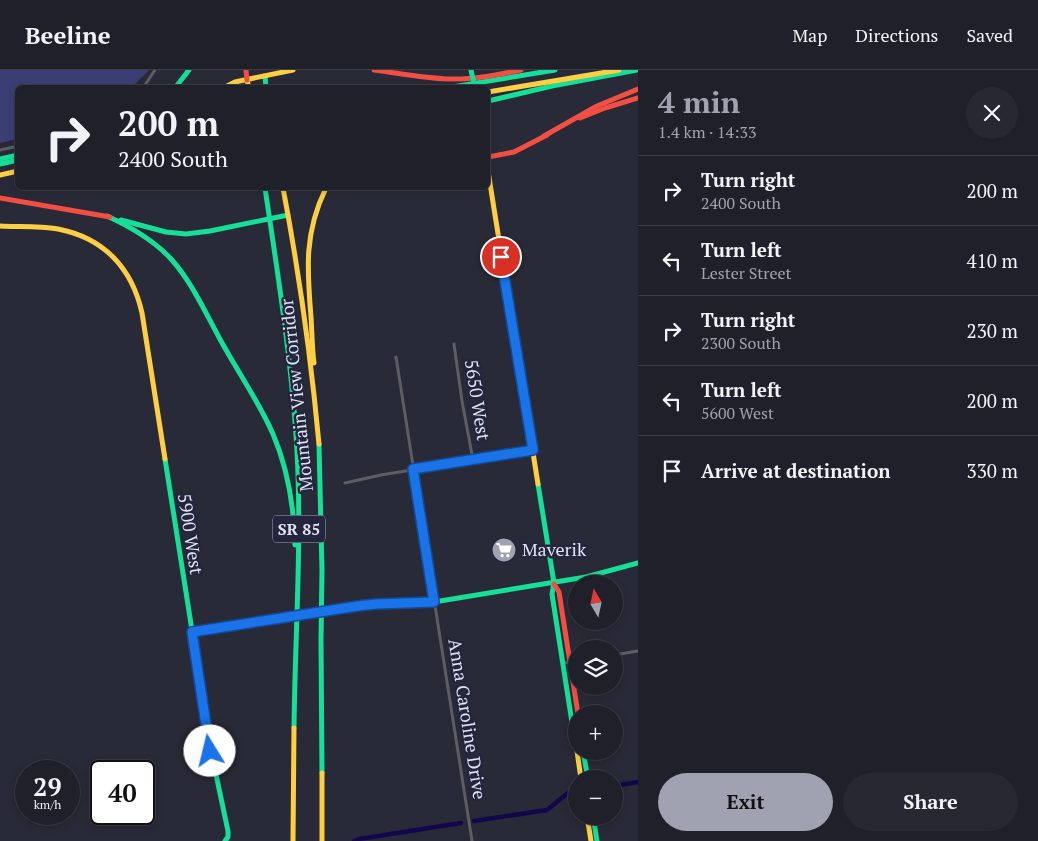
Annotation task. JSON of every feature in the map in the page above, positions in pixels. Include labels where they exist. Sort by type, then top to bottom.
[{"type":"main road","points":[[177,85],[189,70]]},
{"type":"main road","points":[[246,70],[248,85]]},
{"type":"main road","points":[[228,85],[264,73],[293,70]]},
{"type":"main road","points":[[374,70],[444,79],[468,79],[521,70]]},
{"type":"main road","points":[[410,70],[429,77]]},
{"type":"main road","points":[[471,70],[474,85]]},
{"type":"main road","points":[[464,85],[555,70]]},
{"type":"main road","points":[[490,92],[619,70]]},
{"type":"main road","points":[[490,101],[637,70]]},
{"type":"main road","points":[[490,157],[514,152],[598,106],[638,89]]},
{"type":"main road","points":[[544,136],[596,111],[638,98]]},
{"type":"main road","points":[[0,159],[15,156]]},
{"type":"main road","points":[[0,164],[15,161]]},
{"type":"main road","points":[[0,175],[15,172]]},
{"type":"main road","points":[[490,182],[554,583],[552,594],[569,705]]},
{"type":"main road","name":"Mountain View Corridor","points":[[265,190],[285,327],[295,425],[299,534],[293,841]]},
{"type":"main road","name":"Mountain View Corridor","points":[[283,190],[306,331],[319,447],[322,570],[322,841]]},
{"type":"main road","points":[[319,447],[307,267],[310,231],[314,214],[325,190]]},
{"type":"main road","points":[[0,198],[107,216],[158,230],[186,234],[288,215]]},
{"type":"main road","points":[[107,216],[148,238],[161,248],[178,267],[188,281],[268,425],[282,460],[292,497],[297,582]]},
{"type":"main road","name":"5900 West","points":[[0,226],[66,231],[84,237],[116,259],[137,293],[210,751],[228,831],[226,840]]},
{"type":"main road","points":[[192,632],[376,604],[434,602],[554,583],[595,575],[638,563]]},
{"type":"main road","points":[[554,583],[559,592],[568,649]]},
{"type":"main road","points":[[588,825],[591,841]]},
{"type":"main road","points":[[594,825],[597,841]]},
{"type":"street","points":[[145,85],[155,70]]},
{"type":"street","points":[[0,150],[15,147]]},
{"type":"street","name":"5650 West","points":[[454,344],[473,460]]},
{"type":"street","name":"Anna Caroline Drive","points":[[396,357],[472,841]]},
{"type":"street","points":[[345,483],[413,469],[533,450]]},
{"type":"street","points":[[623,654],[638,651]]},
{"type":"street","points":[[563,664],[568,663]]},
{"type":"shaded area","points":[[0,70],[149,70],[134,85],[15,85],[15,139],[0,143]]},
{"type":"waterway","points":[[623,784],[638,782]]},
{"type":"waterway","points":[[474,821],[547,810],[568,793]]},
{"type":"waterway","points":[[354,841],[461,823]]},
{"type":"traffic: fast","points":[[177,85],[189,70]]},
{"type":"traffic: fast","points":[[471,70],[474,85]]},
{"type":"traffic: fast","points":[[464,85],[555,70]]},
{"type":"traffic: fast","points":[[490,101],[552,86],[637,70]]},
{"type":"traffic: fast","points":[[265,76],[266,85]]},
{"type":"traffic: fast","points":[[0,159],[15,156]]},
{"type":"traffic: fast","points":[[0,164],[15,161]]},
{"type":"traffic: fast","points":[[265,190],[280,286],[297,451],[299,555],[294,728]]},
{"type":"traffic: fast","points":[[121,220],[166,232],[186,234],[288,215]]},
{"type":"traffic: fast","points":[[107,216],[158,246],[180,269],[199,299],[273,434],[283,461],[289,488],[295,545]]},
{"type":"traffic: fast","points":[[319,444],[322,570],[322,773]]},
{"type":"traffic: fast","points":[[165,459],[211,751],[228,831],[228,837],[225,841]]},
{"type":"traffic: fast","points":[[538,484],[554,583],[552,594],[569,705]]},
{"type":"traffic: fast","points":[[335,610],[376,604],[434,602],[586,577],[638,563]]},
{"type":"traffic: fast","points":[[192,632],[284,617]]},
{"type":"traffic: fast","points":[[585,760],[586,770]]},
{"type":"traffic: fast","points":[[594,825],[597,841]]},
{"type":"traffic: slow","points":[[229,85],[235,82],[293,70]]},
{"type":"traffic: slow","points":[[490,92],[619,70]]},
{"type":"traffic: slow","points":[[247,80],[248,85]]},
{"type":"traffic: slow","points":[[0,175],[15,172]]},
{"type":"traffic: slow","points":[[490,184],[538,484]]},
{"type":"traffic: slow","points":[[283,190],[304,315],[319,444]]},
{"type":"traffic: slow","points":[[314,363],[308,267],[309,251],[314,220],[325,190]]},
{"type":"traffic: slow","points":[[0,226],[51,228],[74,233],[102,248],[123,269],[131,282],[142,313],[165,459]]},
{"type":"traffic: slow","points":[[284,617],[335,610]]},
{"type":"traffic: slow","points":[[293,841],[294,728]]},
{"type":"traffic: slow","points":[[578,760],[580,770]]},
{"type":"traffic: slow","points":[[322,773],[322,841]]},
{"type":"traffic: slow","points":[[588,825],[591,841]]},
{"type":"traffic: jam","points":[[246,70],[247,80]]},
{"type":"traffic: jam","points":[[374,70],[448,79],[485,77],[521,70]]},
{"type":"traffic: jam","points":[[544,136],[597,106],[638,89]]},
{"type":"traffic: jam","points":[[580,118],[638,98]]},
{"type":"traffic: jam","points":[[490,157],[514,152],[547,135]]},
{"type":"traffic: jam","points":[[0,198],[110,217]]},
{"type":"traffic: jam","points":[[554,584],[559,592],[577,705]]},
{"type":"place","name":"Maverik","points":[[504,550]]},
{"type":"route","points":[[210,751],[192,632],[358,606],[434,602],[413,469],[533,450],[501,257]]}]
